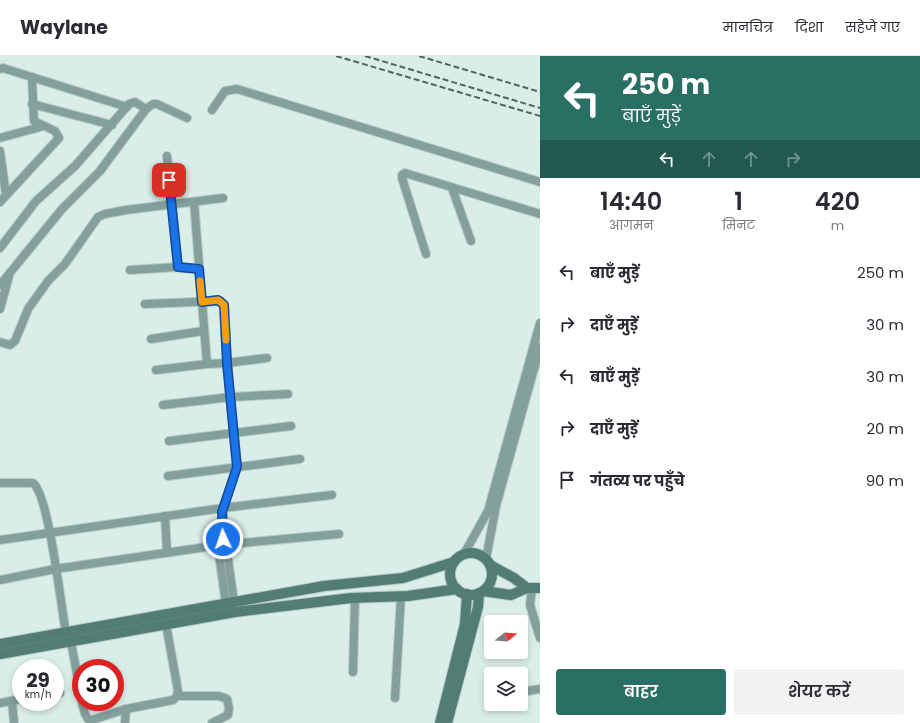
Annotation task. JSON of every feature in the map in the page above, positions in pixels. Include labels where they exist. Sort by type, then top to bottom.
[{"type":"street","points":[[0,68],[127,107]]},
{"type":"street","points":[[0,202],[59,138],[55,131],[34,121],[32,104],[32,77]]},
{"type":"street","points":[[212,110],[225,91],[237,89],[540,182]]},
{"type":"street","points":[[0,248],[36,201],[75,166],[132,102],[135,102],[146,109]]},
{"type":"street","points":[[32,104],[112,125]]},
{"type":"street","points":[[0,285],[62,209],[100,171],[146,109],[153,104],[157,104],[187,118]]},
{"type":"street","points":[[0,138],[44,126]]},
{"type":"street","points":[[0,151],[6,195]]},
{"type":"street","points":[[167,156],[178,267]]},
{"type":"street","points":[[426,254],[402,175],[410,174],[540,214]]},
{"type":"street","points":[[452,188],[471,241]]},
{"type":"street","points":[[0,342],[10,345],[15,341],[28,309],[48,281],[65,264],[98,217],[112,212],[223,198]]},
{"type":"street","points":[[194,202],[203,331],[207,364]]},
{"type":"street","points":[[130,270],[178,267],[199,269]]},
{"type":"street","points":[[0,309],[9,275]]},
{"type":"street","points":[[145,304],[218,300],[224,305],[227,363],[237,467],[223,508],[223,543],[218,555],[230,603]]},
{"type":"street","points":[[0,654],[68,637],[230,603],[324,586],[403,578],[454,562],[464,554],[488,512],[539,328]]},
{"type":"street","points":[[150,339],[203,331]]},
{"type":"street","points":[[448,723],[481,592],[491,579],[488,562],[496,506],[540,347]]},
{"type":"street","points":[[156,370],[267,358]]},
{"type":"street","points":[[163,405],[230,397],[288,394]]},
{"type":"street","points":[[169,442],[291,426]]},
{"type":"street","points":[[168,476],[300,458]]},
{"type":"street","points":[[0,483],[28,482],[36,486],[41,495],[50,532],[55,569],[73,659]]},
{"type":"street","points":[[0,540],[223,508],[332,496]]},
{"type":"street","points":[[165,516],[167,553]]},
{"type":"street","points":[[0,580],[55,569],[167,553],[223,543],[339,534]]},
{"type":"street","points":[[464,554],[476,553],[514,578],[533,588]]},
{"type":"street","points":[[454,562],[451,576],[457,589]]},
{"type":"street","points":[[0,644],[68,637],[166,624],[235,612],[355,598],[401,596],[457,589],[467,594],[481,592],[511,595],[533,588]]},
{"type":"street","points":[[533,588],[530,604],[540,638]]},
{"type":"street","points":[[440,723],[465,624],[467,594]]},
{"type":"street","points":[[395,698],[401,596]]},
{"type":"street","points":[[353,672],[355,598]]},
{"type":"street","points":[[84,711],[88,721],[126,709],[173,700],[177,696],[178,691],[166,624]]},
{"type":"street","points":[[528,691],[540,689]]},
{"type":"street","points":[[177,696],[215,696],[227,699],[230,708],[228,715],[212,723]]},
{"type":"street","points":[[0,703],[12,701]]},
{"type":"street","points":[[125,723],[126,709]]},
{"type":"street","points":[[13,711],[14,723]]},
{"type":"railway","points":[[336,56],[540,116]]},
{"type":"railway","points":[[365,56],[540,108]]},
{"type":"railway","points":[[419,56],[540,92]]},
{"type":"slow traffic","points":[[200,281],[202,302],[218,300],[224,305],[226,340]]},
{"type":"route","points":[[169,180],[178,267],[199,269],[202,302],[218,300],[224,305],[227,363],[237,467],[222,512],[223,539]]}]
